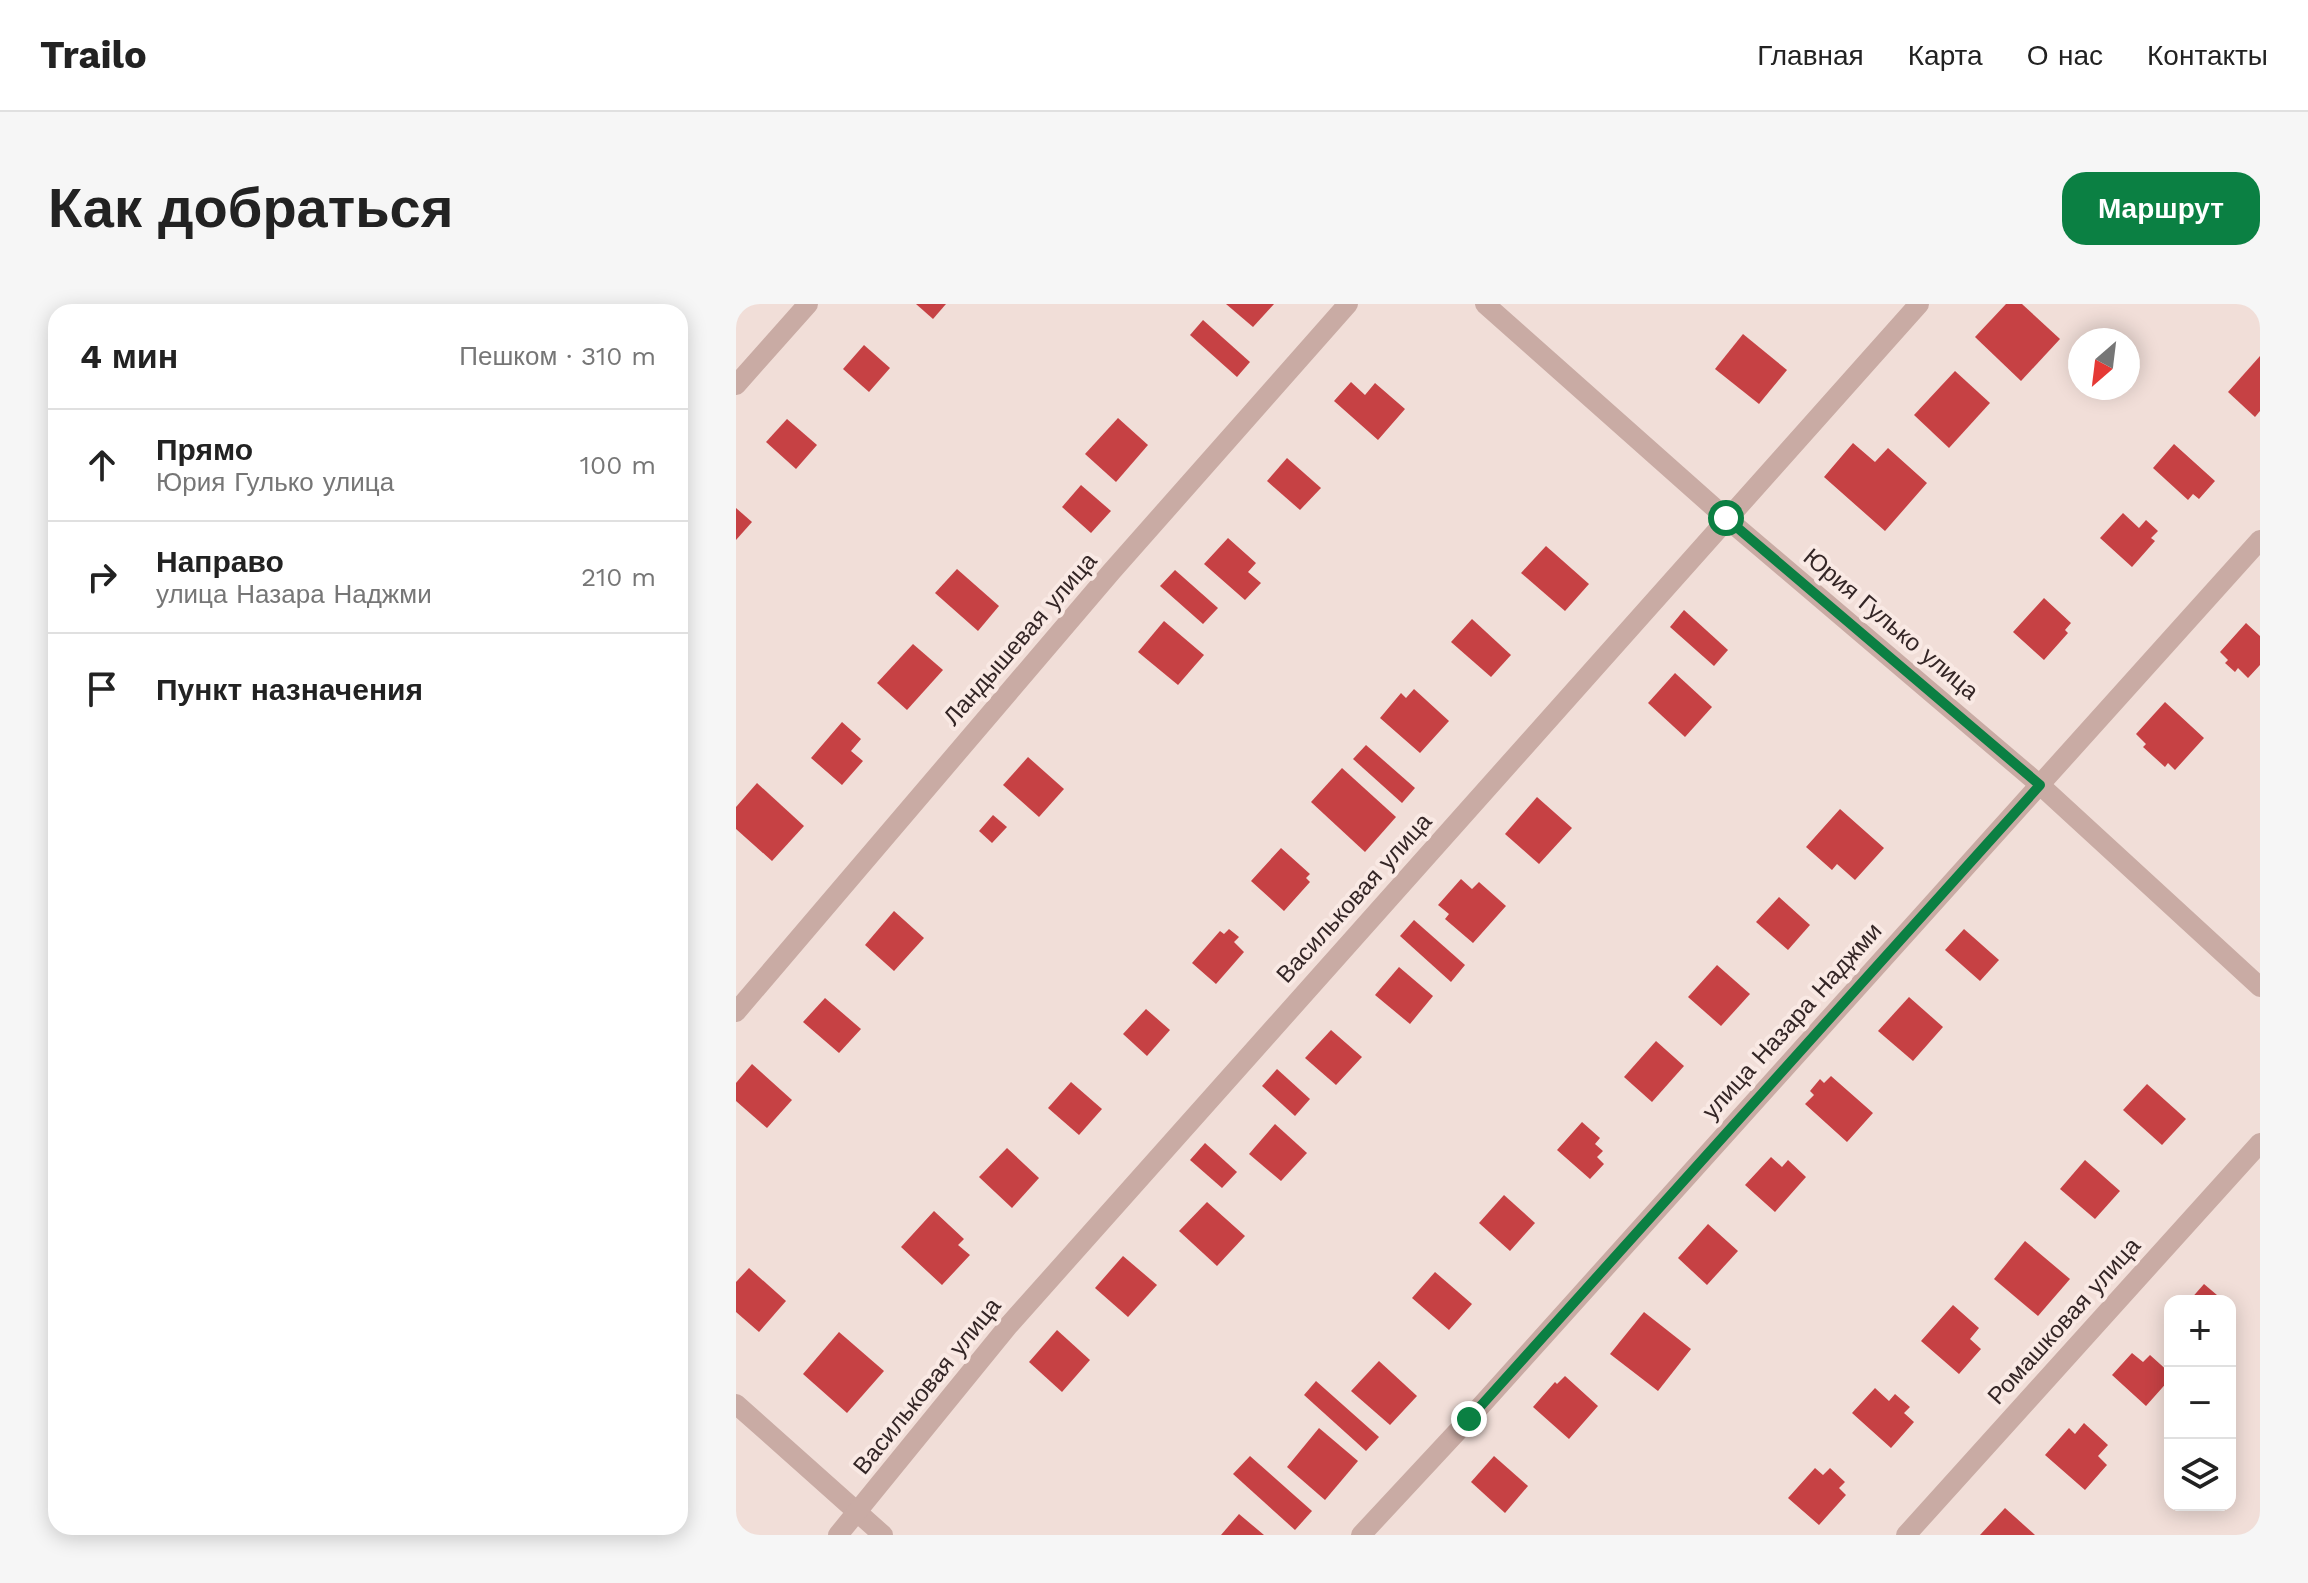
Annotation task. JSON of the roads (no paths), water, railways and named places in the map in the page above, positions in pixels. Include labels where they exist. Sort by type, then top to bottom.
[{"type":"street","points":[[736,385],[808,304]]},
{"type":"street","name":"Ландышевая улица","points":[[736,1012],[1112,571],[1348,304]]},
{"type":"street","name":"Юрия Гулько улица","points":[[1485,304],[1726,518],[2040,785],[2260,987]]},
{"type":"street","name":"Васильковая улица","points":[[838,1535],[1009,1325],[1919,304]]},
{"type":"street","name":"улица Назара Наджми","points":[[1361,1535],[2260,540]]},
{"type":"street","name":"Ромашковая улица","points":[[1906,1535],[2260,1143]]},
{"type":"street","points":[[736,1404],[883,1535]]}]
